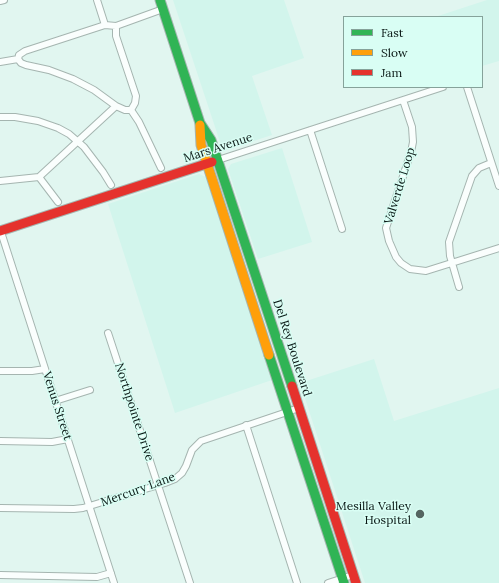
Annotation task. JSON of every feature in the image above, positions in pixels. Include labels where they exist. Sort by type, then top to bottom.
[{"type":"main road","name":"Del Rey Boulevard","points":[[160,0],[200,123],[211,140],[218,160],[355,579]]},
{"type":"main road","name":"Del Rey Boulevard","points":[[200,123],[201,145],[343,581]]},
{"type":"main road","name":"Mars Avenue","points":[[0,230],[218,160]]},
{"type":"main road","points":[[256,310],[266,306]]},
{"type":"main road","points":[[261,326],[272,323]]},
{"type":"main road","points":[[270,354],[278,364],[288,392],[295,396],[291,403],[289,412],[296,415],[301,426],[307,432]]},
{"type":"street","points":[[0,1],[4,0]]},
{"type":"street","points":[[97,0],[105,25]]},
{"type":"street","points":[[18,59],[19,54],[25,50],[105,25],[116,26],[163,9]]},
{"type":"street","points":[[116,26],[116,36],[136,96],[135,103],[131,110]]},
{"type":"street","points":[[0,62],[18,59]]},
{"type":"street","points":[[18,59],[21,63],[26,65],[58,73],[73,79],[94,90],[116,106],[125,110],[131,110]]},
{"type":"street","name":"Mars Avenue","points":[[218,160],[440,88]]},
{"type":"street","points":[[467,88],[499,186]]},
{"type":"street","name":"Valverde Loop","points":[[403,100],[412,127],[413,142],[410,157],[387,224],[389,241],[396,258],[410,269],[426,272],[499,248]]},
{"type":"street","points":[[0,182],[39,177],[116,106]]},
{"type":"street","points":[[131,110],[139,122],[160,168]]},
{"type":"street","points":[[0,116],[15,117],[45,123],[64,131],[79,141],[101,168],[111,185]]},
{"type":"street","points":[[310,130],[342,230]]},
{"type":"street","points":[[459,286],[448,248],[449,242],[470,179],[477,169],[491,163]]},
{"type":"street","points":[[39,177],[58,202]]},
{"type":"street","name":"Venus Street","points":[[0,230],[114,583]]},
{"type":"street","name":"Northpointe Drive","points":[[108,333],[190,583]]},
{"type":"street","points":[[0,371],[32,371],[45,369]]},
{"type":"street","points":[[55,401],[90,390]]},
{"type":"street","name":"Mercury Lane","points":[[0,508],[74,509],[90,506],[175,479],[182,473],[192,450],[201,441],[299,408]]},
{"type":"street","points":[[246,426],[297,583]]},
{"type":"street","points":[[0,441],[52,442],[68,439]]},
{"type":"street","points":[[0,575],[97,577],[111,573]]},
{"type":"street","points":[[328,583],[355,579]]},
{"type":"shaded area","points":[[173,0],[284,0],[304,58],[252,76],[272,135],[223,151]]},
{"type":"shaded area","points":[[487,0],[499,0],[499,61],[483,66],[483,16],[438,16]]},
{"type":"shaded area","points":[[282,148],[312,242],[258,259],[228,169],[231,164]]},
{"type":"shaded area","points":[[199,174],[206,177],[272,380],[175,413],[108,204]]},
{"type":"shaded area","name":"Mesilla Valley Hospital","points":[[374,359],[394,421],[499,388],[499,583],[365,583],[300,383]]},
{"type":"traffic: fast","points":[[160,0],[200,123],[211,140],[292,386]]},
{"type":"traffic: fast","points":[[269,355],[344,583]]},
{"type":"traffic: slow","points":[[200,125],[201,145],[269,355]]},
{"type":"traffic: jam","points":[[0,231],[212,162]]},
{"type":"traffic: jam","points":[[292,386],[356,583]]},
{"type":"place","name":"Mesilla Valley Hospital","points":[[420,514]]}]
